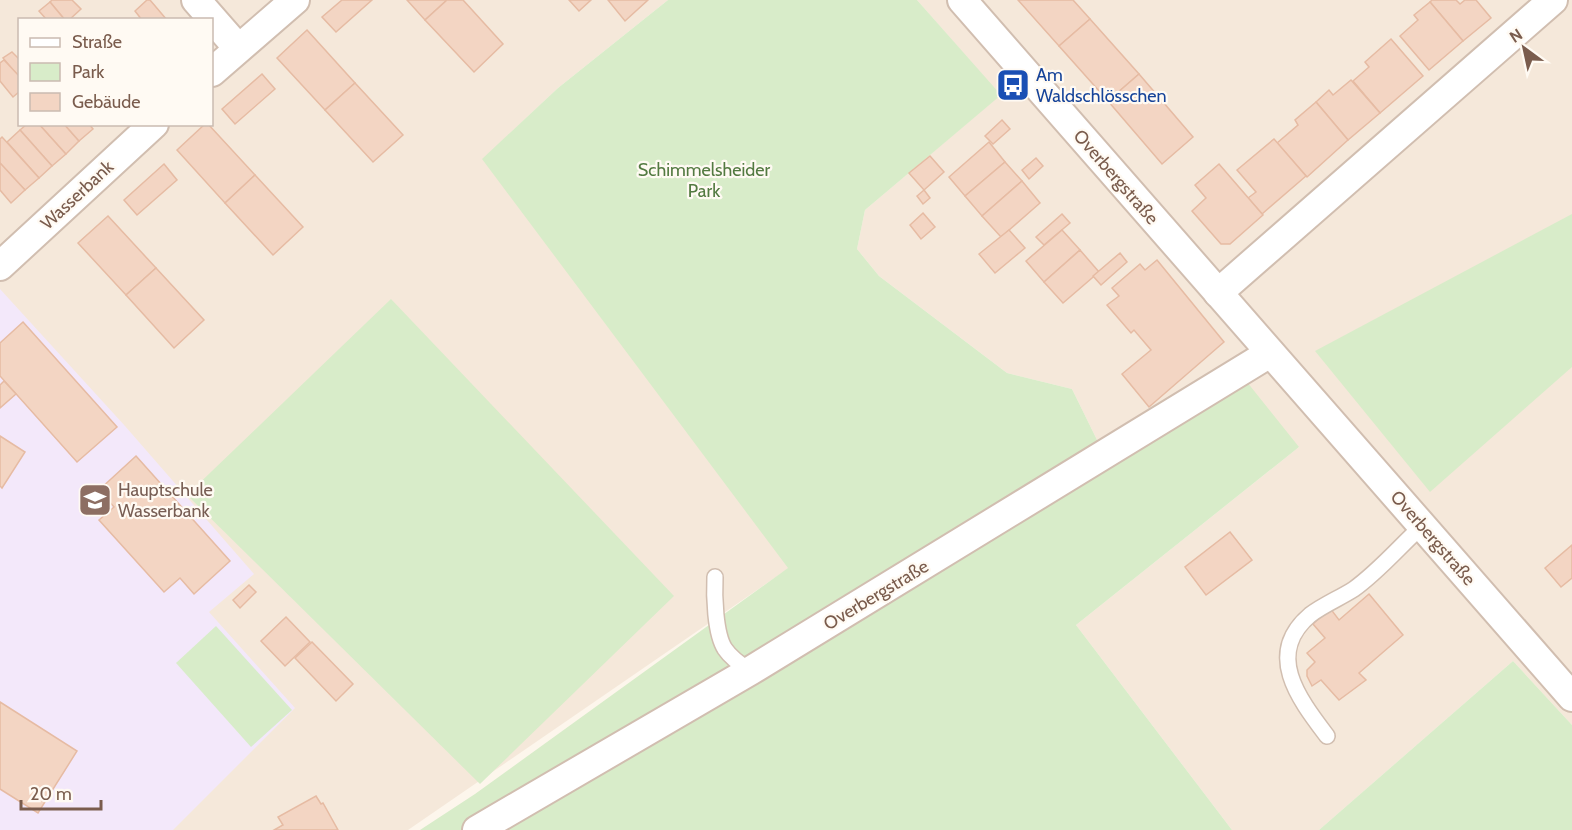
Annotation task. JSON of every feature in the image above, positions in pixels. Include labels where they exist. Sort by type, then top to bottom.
[{"type":"street","points":[[196,0],[212,18]]},
{"type":"street","points":[[213,71],[295,0]]},
{"type":"street","name":"Overbergstraße","points":[[962,0],[1572,697]]},
{"type":"street","points":[[1218,294],[1553,0]]},
{"type":"street","points":[[213,19],[238,48]]},
{"type":"street","name":"Wasserbank","points":[[0,266],[152,126]]},
{"type":"street","name":"Overbergstraße","points":[[477,830],[750,671],[1270,353]]},
{"type":"lane","points":[[1327,736],[1300,701],[1292,681],[1287,655],[1291,638],[1310,615],[1352,590],[1374,573],[1422,526]]},
{"type":"lane","points":[[715,577],[714,606],[723,647],[740,665],[750,671]]},
{"type":"shaded area","points":[[0,0],[668,0],[558,88],[483,159],[789,568],[408,830],[0,830]]},
{"type":"shaded area","points":[[917,0],[1572,0],[1572,725],[1513,661],[1319,830],[1232,830],[1076,625],[1299,447],[1099,444],[1072,389],[1007,373],[879,276],[857,249],[865,210],[1000,95]]},
{"type":"shaded area","name":"Hauptschule Wasserbank","points":[[0,289],[125,426],[254,574],[209,612],[295,708],[173,830],[0,830]]},
{"type":"green space","name":"Schimmelsheider Park","points":[[668,0],[917,0],[1001,95],[865,210],[857,249],[879,276],[1007,373],[1072,389],[1099,444],[1239,372],[1299,447],[1076,625],[1232,830],[420,830],[475,794],[788,568],[482,159],[558,88]]},
{"type":"green space","points":[[1572,214],[1572,367],[1430,492],[1315,351]]},
{"type":"green space","points":[[391,299],[674,596],[480,784],[187,495]]},
{"type":"green space","points":[[216,626],[292,710],[251,747],[176,663]]},
{"type":"green space","points":[[1513,661],[1572,725],[1572,830],[1319,830]]},
{"type":"building","points":[[52,0],[72,0],[81,9],[71,18],[63,18],[50,2]]},
{"type":"building","points":[[150,0],[165,18],[140,18],[135,11]]},
{"type":"building","points":[[342,0],[372,0],[336,32],[322,17]]},
{"type":"building","points":[[407,0],[447,0],[425,20]]},
{"type":"building","points":[[447,0],[463,0],[503,44],[474,72],[425,20]]},
{"type":"building","points":[[569,0],[591,0],[579,11]]},
{"type":"building","points":[[608,0],[648,0],[625,21]]},
{"type":"building","points":[[1018,0],[1073,0],[1090,19],[1059,46]]},
{"type":"building","points":[[1432,0],[1456,0],[1460,4],[1465,0],[1476,0],[1491,18],[1463,41],[1430,2]]},
{"type":"building","points":[[50,2],[63,18],[45,18],[39,11]]},
{"type":"building","points":[[1430,2],[1463,41],[1429,70],[1400,36],[1418,20],[1414,15]]},
{"type":"building","points":[[1090,19],[1139,74],[1108,101],[1059,46]]},
{"type":"building","points":[[307,30],[355,83],[325,110],[277,58]]},
{"type":"building","points":[[1391,39],[1423,76],[1380,113],[1353,81],[1369,67],[1365,62]]},
{"type":"building","points":[[12,52],[18,58],[18,76],[3,58]]},
{"type":"building","points":[[4,60],[18,75],[18,93],[13,97],[0,81],[0,63]]},
{"type":"building","points":[[262,74],[275,89],[235,124],[222,109]]},
{"type":"building","points":[[1139,74],[1193,137],[1162,164],[1108,101]]},
{"type":"building","points":[[1351,80],[1380,113],[1348,140],[1316,102],[1329,90],[1333,95]]},
{"type":"building","points":[[355,83],[403,135],[373,162],[325,110]]},
{"type":"building","points":[[1316,102],[1348,140],[1307,177],[1277,143],[1298,125],[1295,120]]},
{"type":"building","points":[[1002,120],[1010,129],[993,144],[985,136]]},
{"type":"building","points":[[25,126],[41,126],[66,154],[52,166],[20,130]]},
{"type":"building","points":[[41,126],[66,126],[79,141],[66,154]]},
{"type":"building","points":[[66,126],[91,126],[93,129],[79,141]]},
{"type":"building","points":[[203,126],[210,126],[255,175],[225,203],[177,150]]},
{"type":"building","points":[[20,130],[52,166],[39,178],[7,142]]},
{"type":"building","points":[[2,137],[39,178],[25,190],[0,163],[0,139]]},
{"type":"building","points":[[1274,139],[1306,176],[1262,214],[1248,198],[1256,192],[1237,170]]},
{"type":"building","points":[[989,142],[1005,162],[965,196],[949,177]]},
{"type":"building","points":[[930,156],[944,172],[924,190],[909,173]]},
{"type":"building","points":[[1036,158],[1043,166],[1029,179],[1022,170]]},
{"type":"building","points":[[1005,162],[1022,181],[982,216],[965,196]]},
{"type":"building","points":[[0,163],[25,190],[11,203],[0,190]]},
{"type":"building","points":[[164,164],[177,180],[137,215],[124,200]]},
{"type":"building","points":[[1219,164],[1263,215],[1230,244],[1221,244],[1192,211],[1206,198],[1195,185]]},
{"type":"building","points":[[255,175],[303,227],[273,255],[225,203]]},
{"type":"building","points":[[1022,181],[1040,203],[1001,237],[982,216]]},
{"type":"building","points":[[924,190],[930,198],[923,204],[917,196]]},
{"type":"building","points":[[923,213],[935,227],[921,239],[910,225]]},
{"type":"building","points":[[1062,214],[1070,223],[1044,245],[1036,237]]},
{"type":"building","points":[[108,216],[156,268],[126,295],[78,243]]},
{"type":"building","points":[[1009,230],[1025,248],[995,273],[979,254]]},
{"type":"building","points":[[1062,230],[1080,250],[1044,282],[1026,261]]},
{"type":"building","points":[[1080,250],[1099,272],[1063,303],[1044,282]]},
{"type":"building","points":[[1120,253],[1127,262],[1101,285],[1093,276]]},
{"type":"building","points":[[1157,260],[1224,342],[1149,407],[1122,374],[1151,350],[1134,330],[1131,333],[1107,305],[1119,296],[1112,288],[1140,264],[1145,270]]},
{"type":"building","points":[[156,268],[204,320],[174,348],[126,295]]},
{"type":"building","points":[[23,322],[117,427],[77,462],[0,376],[0,343]]},
{"type":"building","points":[[4,381],[16,394],[0,408],[0,385]]},
{"type":"building","points":[[0,436],[25,452],[2,488],[0,486]]},
{"type":"building","points":[[136,456],[230,561],[194,594],[180,578],[164,592],[99,520],[114,507],[99,490]]},
{"type":"building","points":[[1230,532],[1252,560],[1206,595],[1185,567]]},
{"type":"building","points":[[1572,545],[1572,578],[1561,587],[1545,568]]},
{"type":"building","points":[[249,585],[256,592],[240,608],[233,600]]},
{"type":"building","points":[[1369,594],[1403,635],[1359,673],[1366,680],[1339,700],[1321,680],[1312,686],[1307,676],[1307,670],[1315,662],[1307,653],[1325,638],[1313,624],[1330,608],[1339,620]]},
{"type":"building","points":[[286,617],[310,642],[285,666],[261,641]]},
{"type":"building","points":[[312,642],[353,684],[336,701],[295,658]]},
{"type":"building","points":[[0,702],[77,751],[38,813],[0,789]]},
{"type":"building","points":[[316,796],[321,804],[323,803],[338,830],[274,830],[283,825],[278,817]]},
{"type":"place","name":"Am Waldschlösschen","points":[[1013,85]]},
{"type":"place","name":"Hauptschule Wasserbank","points":[[95,500]]}]
